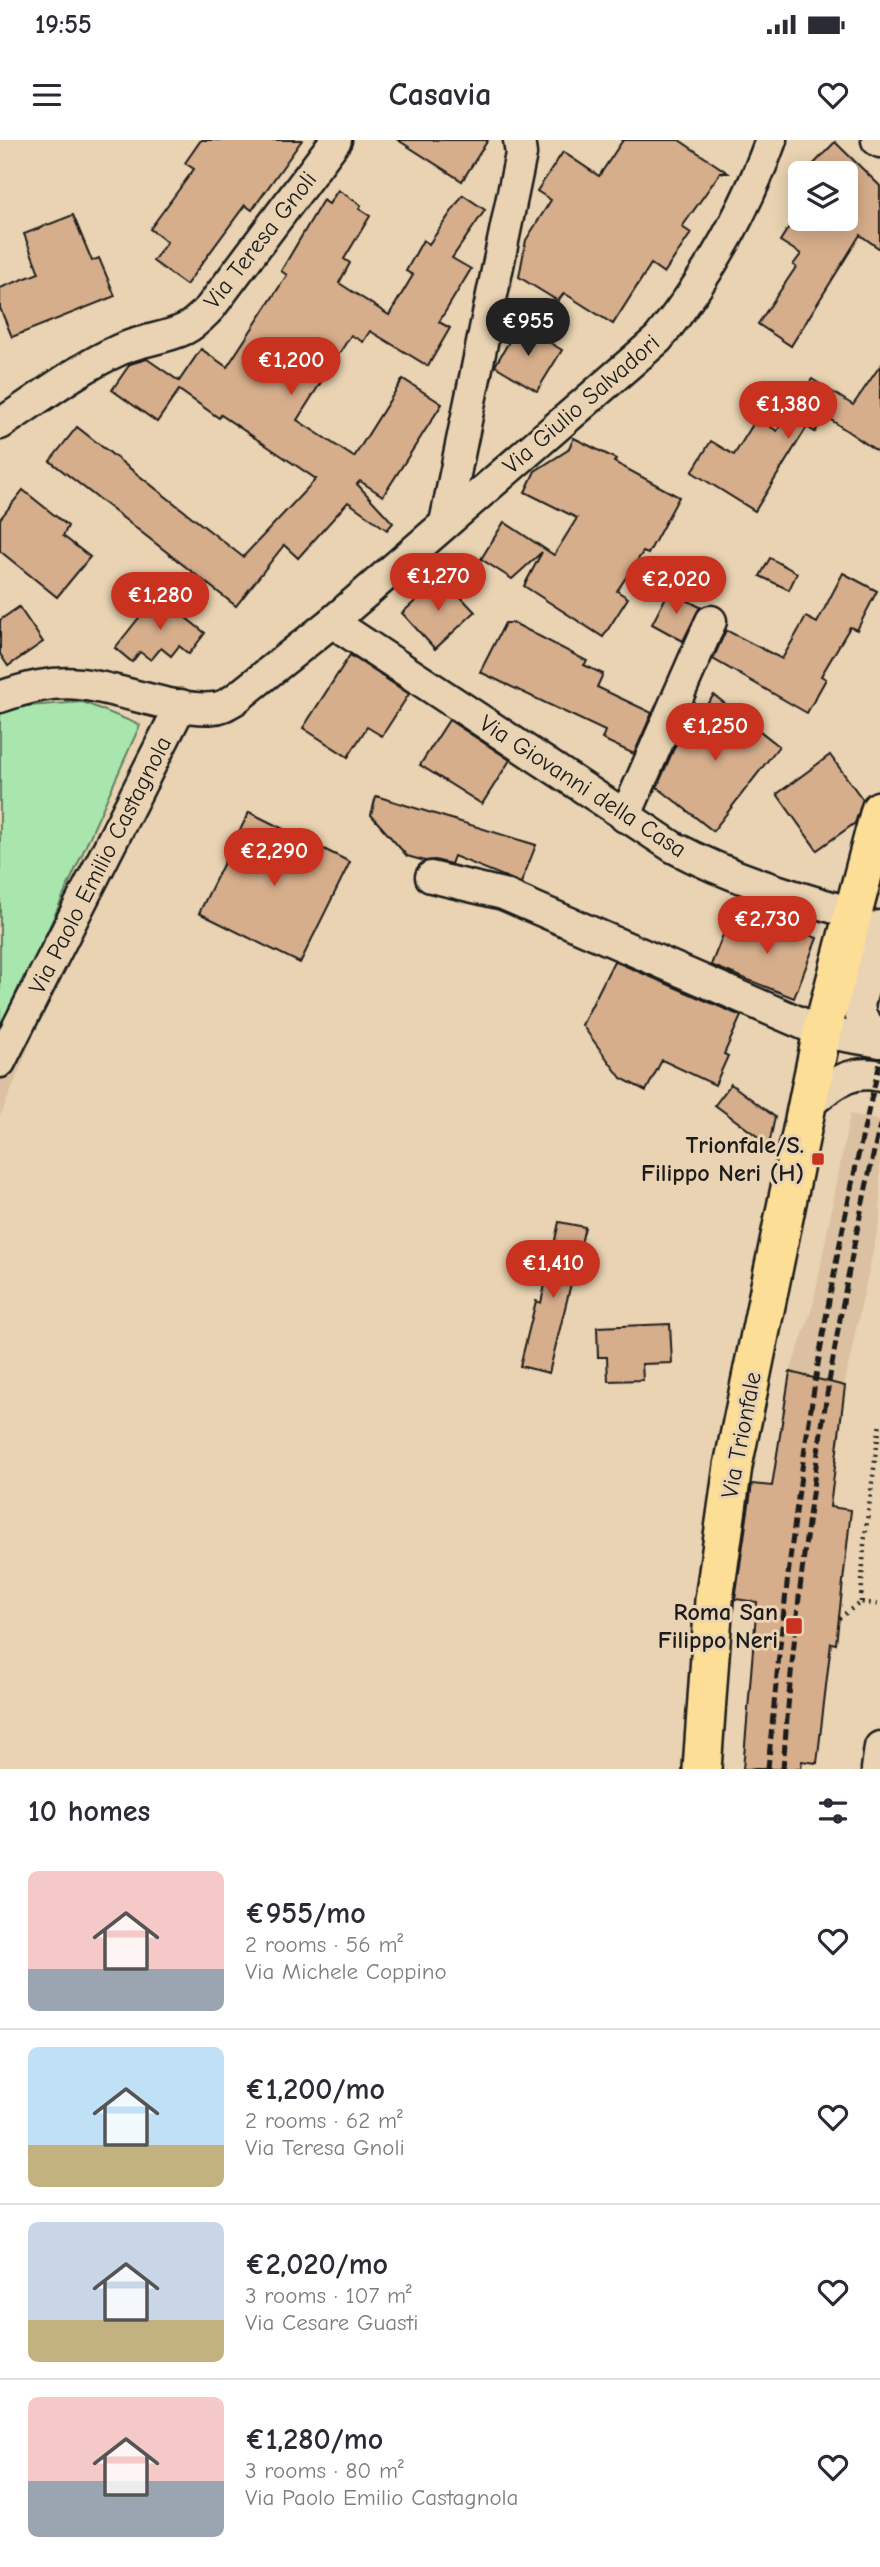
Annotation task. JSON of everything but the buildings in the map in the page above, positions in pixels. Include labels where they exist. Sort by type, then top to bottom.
[{"type":"main road","name":"Via Trionfale","points":[[702,1769],[710,1643],[722,1531],[733,1466],[822,1032],[866,920],[880,815]]},
{"type":"street","name":"Via Teresa Gnoli","points":[[0,424],[118,350],[177,332],[198,319],[218,298],[337,140]]},
{"type":"street","points":[[445,523],[521,154],[519,140]]},
{"type":"street","name":"Via Giulio Salvadori","points":[[332,622],[658,339],[685,302],[736,221],[756,182],[771,140]]},
{"type":"street","points":[[625,817],[711,621]]},
{"type":"street","name":"Via Paolo Emilio Castagnola","points":[[0,697],[41,685],[79,684],[209,709],[225,705],[332,622]]},
{"type":"street","name":"Via Giovanni della Casa","points":[[332,622],[673,847],[754,884],[866,920]]},
{"type":"street","name":"Via Paolo Emilio Castagnola","points":[[0,1062],[181,705]]},
{"type":"street","points":[[431,877],[503,894],[822,1032]]},
{"type":"street","name":"Via Trionfale","points":[[866,920],[859,1005],[861,1017],[880,1041]]},
{"type":"street","name":"Via Trionfale","points":[[822,1032],[880,1041]]},
{"type":"street","points":[[807,1105],[840,1081],[855,1074],[880,1076]]},
{"type":"street","points":[[877,1769],[880,1747]]},
{"type":"path","points":[[861,1602],[864,1544],[880,1423]]},
{"type":"path","points":[[839,1618],[861,1602],[880,1605]]},
{"type":"shaded area","points":[[0,1010],[42,1015],[0,1117]]},
{"type":"shaded area","points":[[850,1114],[880,1121],[880,1219],[845,1381],[830,1507],[851,1510],[836,1644],[831,1643],[817,1763],[802,1762],[801,1769],[743,1769],[757,1603],[729,1598],[746,1483],[772,1486],[790,1372],[813,1305]]},
{"type":"green space","points":[[83,702],[140,725],[27,977],[24,976],[0,1028],[0,714],[14,707]]},
{"type":"railway","points":[[768,1769],[786,1591],[810,1414],[841,1238],[880,1063]]},
{"type":"railway","points":[[783,1769],[798,1606],[819,1445],[846,1284],[880,1125]]},
{"type":"place","name":"Trionfale/S. Filippo Neri (H)","points":[[818,1159]]},
{"type":"place","name":"Roma San Filippo Neri","points":[[794,1626]]}]
